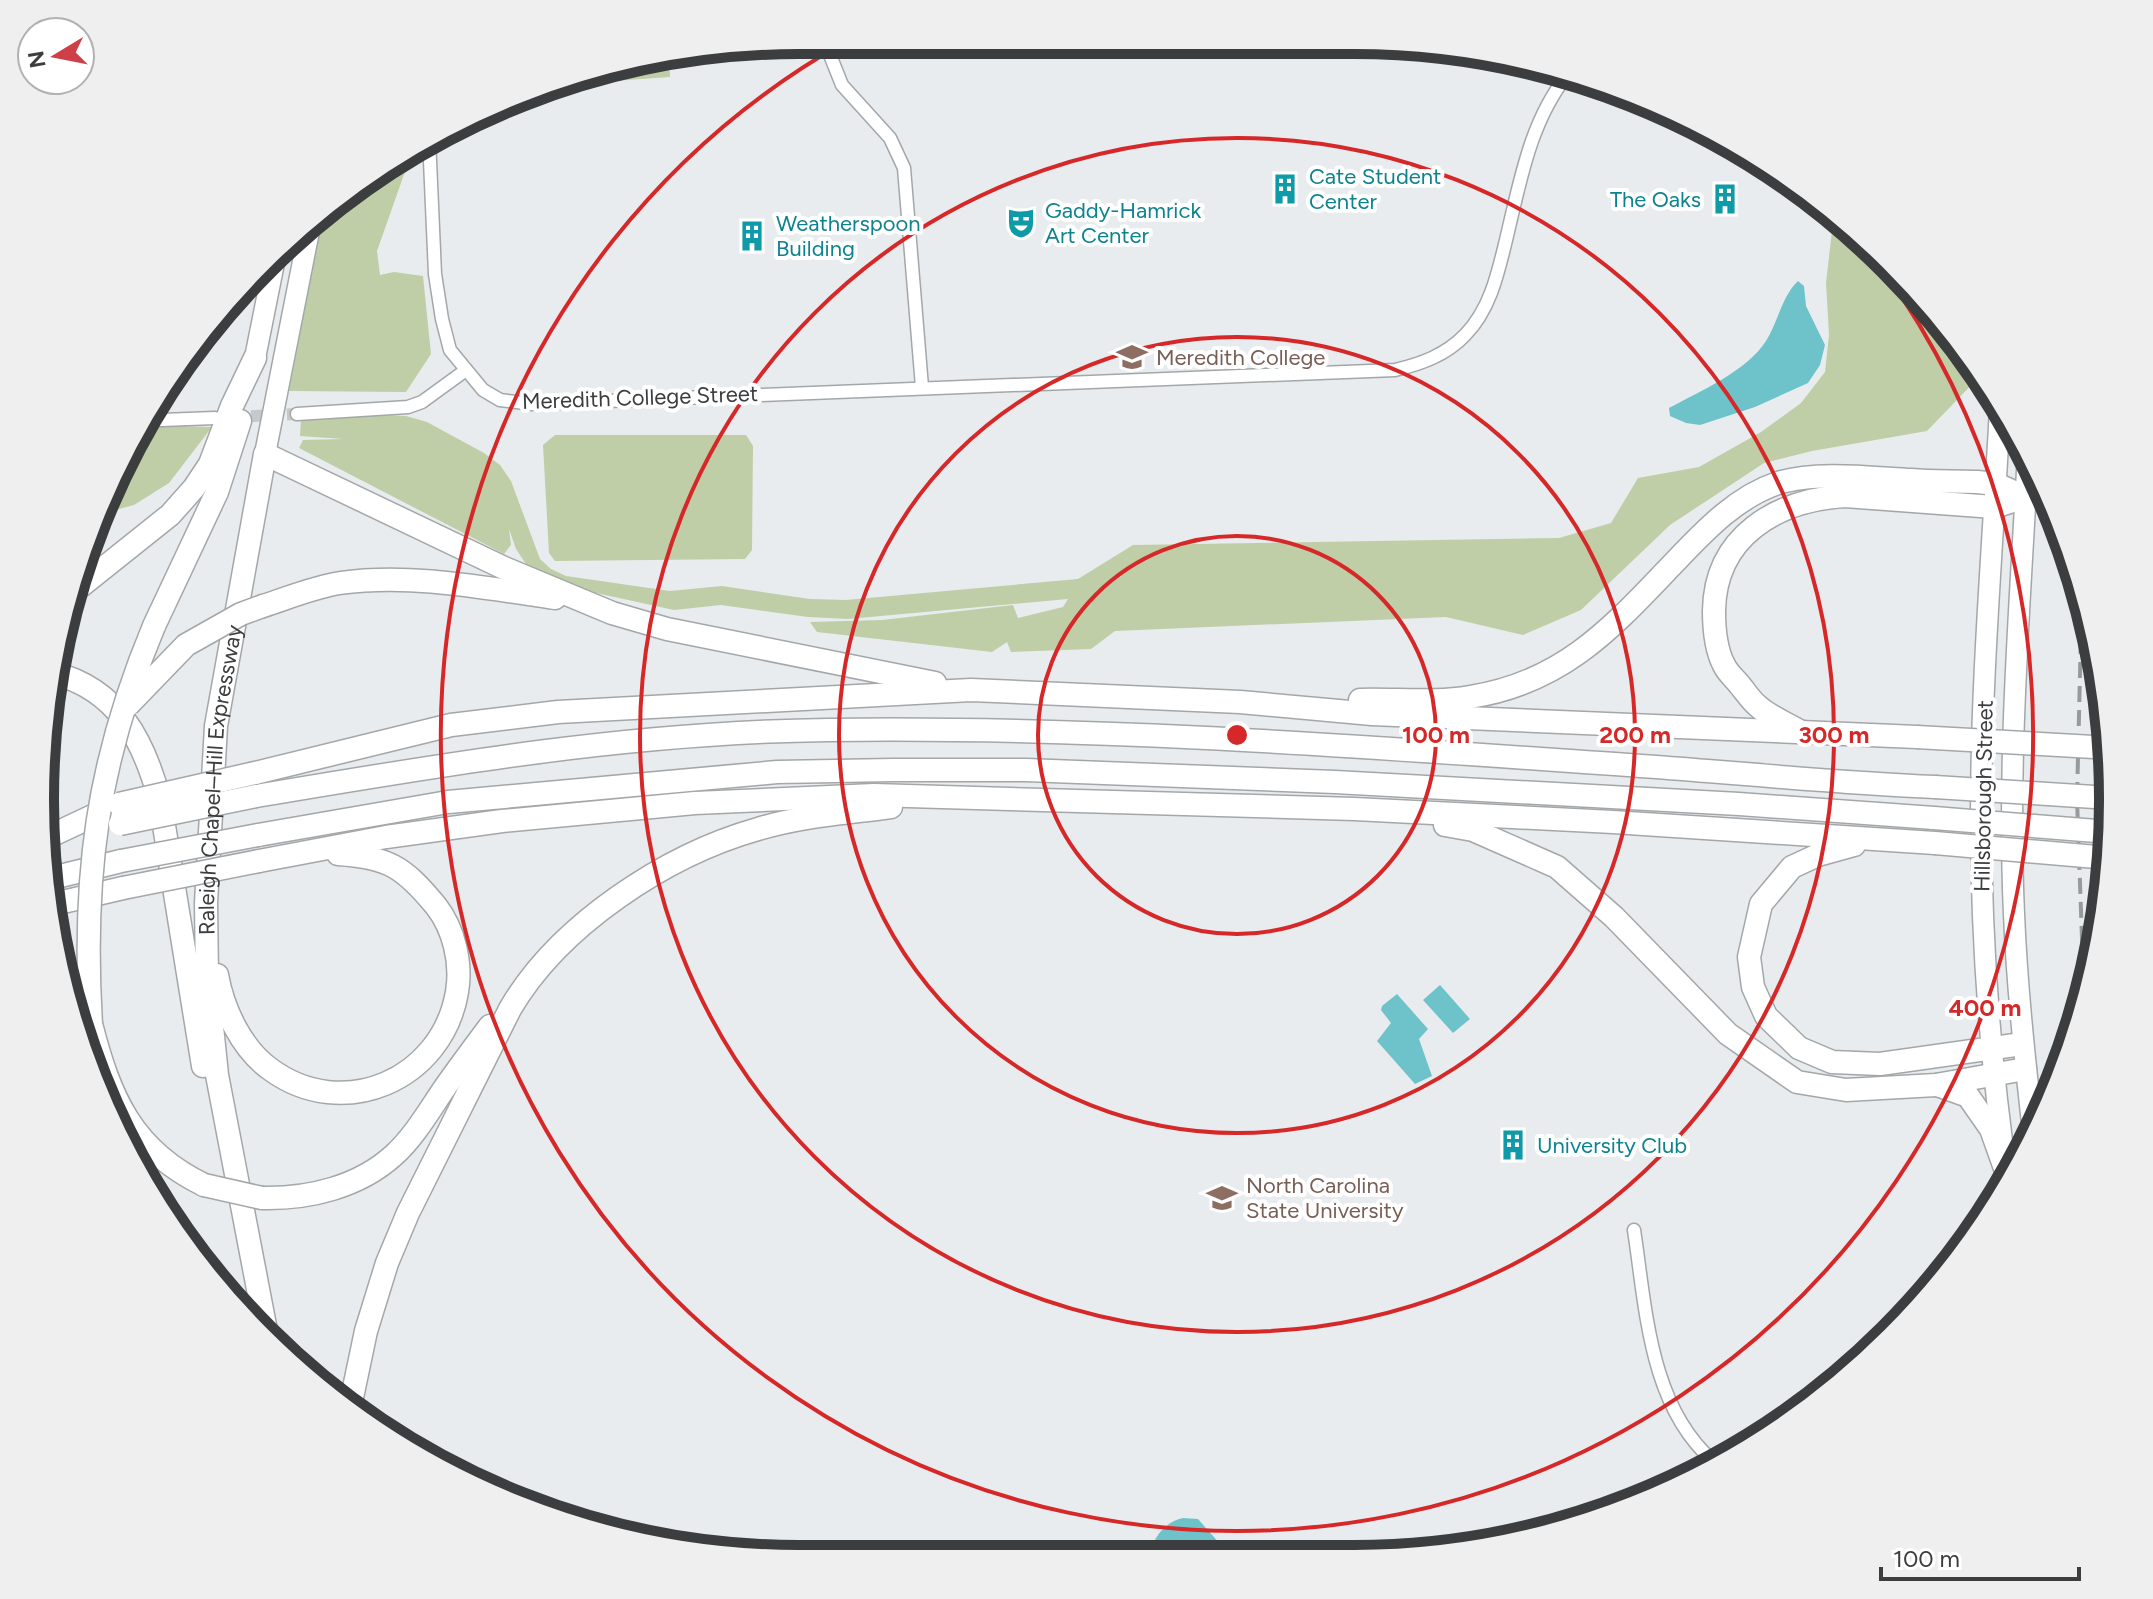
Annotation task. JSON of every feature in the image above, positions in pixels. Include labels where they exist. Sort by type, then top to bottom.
[{"type":"highway","points":[[87,581],[170,515],[194,488],[210,464],[232,406],[255,358]]},
{"type":"highway","points":[[95,1041],[91,1024],[87,930],[100,801],[122,710],[154,626],[231,456],[255,358]]},
{"type":"highway","points":[[265,454],[435,536],[580,601],[667,629],[971,690]]},
{"type":"highway","name":"Raleigh Chapel–Hill Expressway","points":[[261,1315],[217,1075],[207,978],[206,903],[216,726],[265,454]]},
{"type":"highway","points":[[1240,702],[1469,698],[1546,672],[1588,648],[1627,613],[1701,534],[1741,501],[1779,483],[1818,478],[1942,480],[1996,484],[2025,497]]},
{"type":"highway","points":[[1806,734],[1760,708],[1724,665],[1721,656],[1714,624],[1714,601],[1719,575],[1729,553],[1743,535],[1783,509],[1821,497],[1994,507],[2025,497]]},
{"type":"highway","points":[[122,710],[186,645],[229,620],[263,606],[338,583],[380,580],[450,584],[580,601]]},
{"type":"highway","points":[[64,676],[114,705],[151,769],[163,816],[179,932],[216,1138],[260,1314]]},
{"type":"highway","points":[[55,834],[255,773],[451,725],[558,712],[971,690],[1240,702],[1372,714],[2097,747]]},
{"type":"highway","points":[[119,814],[536,752],[713,735],[826,730],[1115,734],[1533,758],[2099,797]]},
{"type":"highway","points":[[58,876],[121,861],[448,802],[777,772],[1026,770],[1335,782],[1739,804],[2098,831]]},
{"type":"highway","points":[[61,902],[386,837],[502,821],[791,797],[874,795],[1083,799],[1613,822],[2096,857]]},
{"type":"highway","points":[[127,1121],[145,1144],[169,1166],[204,1185],[262,1198],[286,1199],[318,1193],[373,1171],[395,1154],[422,1122],[492,1023],[565,941],[640,882],[709,847],[756,829],[807,817],[961,799]]},
{"type":"highway","points":[[1354,809],[1473,830],[1557,867],[1614,917],[1728,1034],[1797,1082],[1846,1090],[1936,1085],[2025,1069]]},
{"type":"highway","points":[[1875,839],[1818,855],[1792,867],[1761,904],[1749,957],[1753,987],[1766,1016],[1799,1048],[1832,1062],[1880,1064],[2022,1044]]},
{"type":"highway","points":[[206,903],[219,982],[228,1012],[252,1053],[269,1069],[305,1087],[349,1091],[386,1084],[410,1071],[436,1046],[453,1011],[459,976],[454,941],[442,914],[420,886],[386,861],[363,855],[338,854],[283,857]]},
{"type":"highway","points":[[352,1396],[366,1331],[387,1263],[433,1161],[520,991]]},
{"type":"highway","points":[[1936,1085],[1968,1096],[1991,1129],[2003,1165]]},
{"type":"main road","name":"Raleigh Chapel–Hill Expressway","points":[[265,454],[307,240]]},
{"type":"main road","points":[[255,358],[272,272]]},
{"type":"main road","name":"Hillsborough Street","points":[[1999,427],[1981,812],[1981,890],[1991,1047],[2005,1161]]},
{"type":"main road","name":"Hillsborough Street","points":[[2026,479],[2013,764],[2014,912],[2022,1044],[2030,1111]]},
{"type":"street","points":[[830,54],[842,85],[890,138],[904,168],[922,387]]},
{"type":"street","name":"Meredith College Street","points":[[430,153],[435,274],[450,350],[483,390],[500,400],[532,404],[1395,370],[1445,351],[1467,333],[1491,294],[1531,141],[1551,97],[1561,84]]},
{"type":"street","points":[[297,414],[408,407],[422,402],[466,370]]},
{"type":"street","points":[[159,419],[215,418]]},
{"type":"street","points":[[1634,1230],[1661,1379],[1676,1414],[1708,1455]]},
{"type":"green space","points":[[669,65],[670,77],[599,82],[607,79]]},
{"type":"green space","points":[[407,166],[377,251],[380,275],[394,272],[423,276],[431,354],[406,392],[289,391],[321,229]]},
{"type":"green space","points":[[1832,229],[1881,272],[1914,308],[1972,384],[1927,431],[1812,451],[1764,463],[1670,525],[1581,610],[1523,635],[1446,617],[1115,631],[1091,649],[1011,652],[1007,642],[992,652],[817,632],[810,622],[882,620],[1013,605],[1018,618],[1063,607],[1068,599],[848,619],[721,605],[674,610],[596,593],[557,580],[526,564],[516,549],[509,529],[511,545],[504,554],[299,448],[303,440],[343,439],[300,436],[301,419],[384,415],[406,416],[427,422],[500,465],[511,481],[540,559],[551,569],[566,576],[670,591],[722,586],[810,599],[846,600],[1078,579],[1133,545],[1559,538],[1611,523],[1638,478],[1699,467],[1761,432],[1801,403],[1825,372],[1829,335],[1826,283]]},
{"type":"green space","points":[[163,424],[212,427],[169,483],[134,505],[112,511],[154,427]]},
{"type":"green space","points":[[555,435],[746,435],[753,446],[752,550],[745,559],[555,561],[549,553],[543,445]]},
{"type":"water","points":[[1798,281],[1804,286],[1806,306],[1825,345],[1820,365],[1808,383],[1755,407],[1700,425],[1670,416],[1669,408],[1722,379],[1758,352]]},
{"type":"water","points":[[1440,985],[1470,1019],[1453,1033],[1423,1000]]},
{"type":"water","points":[[1397,994],[1428,1029],[1419,1039],[1432,1076],[1415,1084],[1377,1041],[1391,1023],[1381,1010],[1382,1006]]},
{"type":"water","points":[[1183,1518],[1198,1519],[1221,1545],[1153,1545],[1161,1531]]},
{"type":"tunnel","points":[[233,417],[297,414]]},
{"type":"railway","points":[[2081,636],[2077,799],[2083,955]]},
{"type":"place","name":"Cate Student Center","points":[[1285,189]]},
{"type":"place","name":"The Oaks","points":[[1725,199]]},
{"type":"place","name":"Gaddy-Hamrick Art Center","points":[[1021,223]]},
{"type":"place","name":"Weatherspoon Building","points":[[752,236]]},
{"type":"place","name":"Meredith College","points":[[1132,357]]},
{"type":"place","name":"University Club","points":[[1513,1145]]},
{"type":"place","name":"North Carolina State University","points":[[1222,1198]]}]
